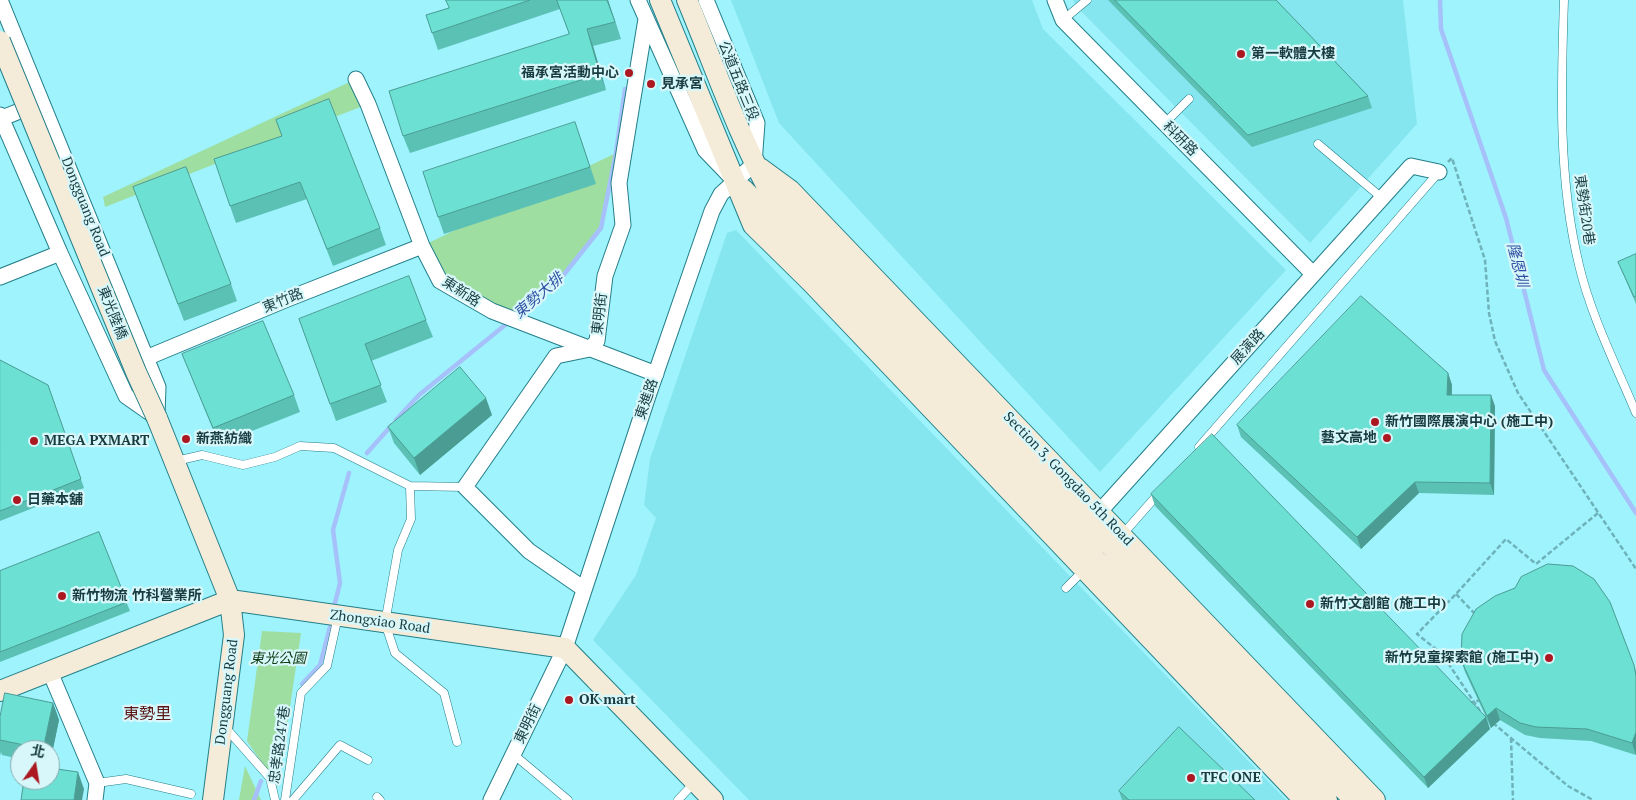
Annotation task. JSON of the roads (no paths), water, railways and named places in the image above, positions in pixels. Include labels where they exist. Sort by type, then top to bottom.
[{"type":"street","name":"Dongguang Road","points":[[0,0],[43,101],[158,387],[157,418],[230,600],[234,635],[224,726],[213,800]]},
{"type":"street","points":[[638,0],[705,150],[735,181]]},
{"type":"street","name":"Section 3, Gongdao 5th Road","points":[[660,0],[735,181],[1060,517],[1082,531],[1354,800]]},
{"type":"street","name":"Section 3, Gongdao 5th Road","points":[[687,0],[754,164],[776,203],[944,372],[1082,531],[1327,800]]},
{"type":"street","name":"公道五路三段","points":[[706,0],[757,123],[754,164]]},
{"type":"street","name":"科研路","points":[[1055,0],[1063,20],[1313,274]]},
{"type":"street","name":"東明街","points":[[465,487],[556,356],[590,349],[599,333],[600,306],[605,276],[623,225],[624,217],[620,183],[646,19]]},
{"type":"street","name":"東光陸橋","points":[[0,42],[136,372],[157,418]]},
{"type":"street","name":"東新路","points":[[356,79],[368,104],[422,246],[440,281],[492,311],[532,328],[656,374]]},
{"type":"street","points":[[43,101],[1,117],[60,253],[126,396],[157,418]]},
{"type":"street","name":"東進路","points":[[565,648],[712,210],[721,194],[754,164]]},
{"type":"street","name":"展演路","points":[[1082,531],[1411,166],[1439,172]]},
{"type":"street","name":"東竹路","points":[[146,358],[422,246]]},
{"type":"street","points":[[0,277],[60,253]]},
{"type":"street","points":[[465,487],[529,550],[584,589]]},
{"type":"street","name":"Section 3, Gongdao 5th Road","points":[[1103,553],[1304,800]]},
{"type":"street","name":"Section 3, Gongdao 5th Road","points":[[1103,553],[1375,800]]},
{"type":"street","points":[[0,691],[230,600]]},
{"type":"street","name":"Zhongxiao Road","points":[[230,600],[565,648]]},
{"type":"street","points":[[565,648],[713,800]]},
{"type":"street","name":"東明街","points":[[491,800],[565,648]]},
{"type":"street","points":[[50,672],[97,783],[95,800]]},
{"type":"lane","points":[[1063,20],[1087,0]]},
{"type":"lane","name":"東勢街20巷","points":[[1564,0],[1562,75],[1564,154],[1574,236],[1585,286],[1636,414]]},
{"type":"lane","points":[[1165,123],[1189,99]]},
{"type":"lane","points":[[1318,144],[1382,198]]},
{"type":"lane","points":[[1193,455],[1439,172]]},
{"type":"lane","points":[[174,461],[202,455],[244,465],[275,457],[300,446],[334,448],[410,486],[465,487]]},
{"type":"lane","points":[[1066,588],[1103,553],[1167,484]]},
{"type":"lane","points":[[410,486],[411,519],[398,550],[385,622],[396,652],[444,693],[457,742]]},
{"type":"lane","name":"忠孝路247巷","points":[[285,800],[301,693],[327,666],[338,616]]},
{"type":"lane","points":[[224,726],[270,778],[275,800]]},
{"type":"lane","points":[[293,800],[340,745],[368,760]]},
{"type":"lane","points":[[513,754],[568,800]]},
{"type":"lane","points":[[97,783],[126,779],[191,794]]},
{"type":"lane","points":[[678,800],[696,781]]},
{"type":"waterway","name":"隆恩圳","points":[[1440,0],[1441,29],[1506,218],[1544,370],[1636,513]]},
{"type":"waterway","name":"東勢大排","points":[[396,420],[419,395],[558,282],[601,228],[616,153],[625,89]]},
{"type":"waterway","name":"東勢大排","points":[[367,453],[391,426]]},
{"type":"waterway","name":"東勢大排","points":[[335,603],[340,583],[333,530],[349,473]]},
{"type":"waterway","name":"東勢大排","points":[[302,684],[320,665],[330,627]]},
{"type":"waterway","name":"東勢大排","points":[[254,800],[261,781]]},
{"type":"place","name":"第一軟體大樓","points":[[1241,54]]},
{"type":"place","name":"福承宮活動中心","points":[[629,73]]},
{"type":"place","name":"見承宮","points":[[651,84]]},
{"type":"place","name":"新竹國際展演中心 (施工中)","points":[[1375,422]]},
{"type":"place","name":"藝文高地","points":[[1387,438]]},
{"type":"place","name":"新燕紡織","points":[[186,439]]},
{"type":"place","name":"MEGA PXMART","points":[[34,441]]},
{"type":"place","name":"日藥本舖","points":[[17,500]]},
{"type":"place","name":"新竹物流 竹科營業所","points":[[62,596]]},
{"type":"place","name":"新竹文創館 (施工中)","points":[[1310,604]]},
{"type":"place","name":"新竹兒童探索館 (施工中)","points":[[1549,658]]},
{"type":"place","name":"OK mart","points":[[569,700]]},
{"type":"place","name":"TFC ONE","points":[[1191,778]]},
{"type":"district","name":"東勢里","points":[[147,714]]},
{"type":"park label","name":"東光公園","points":[[278,659]]}]
